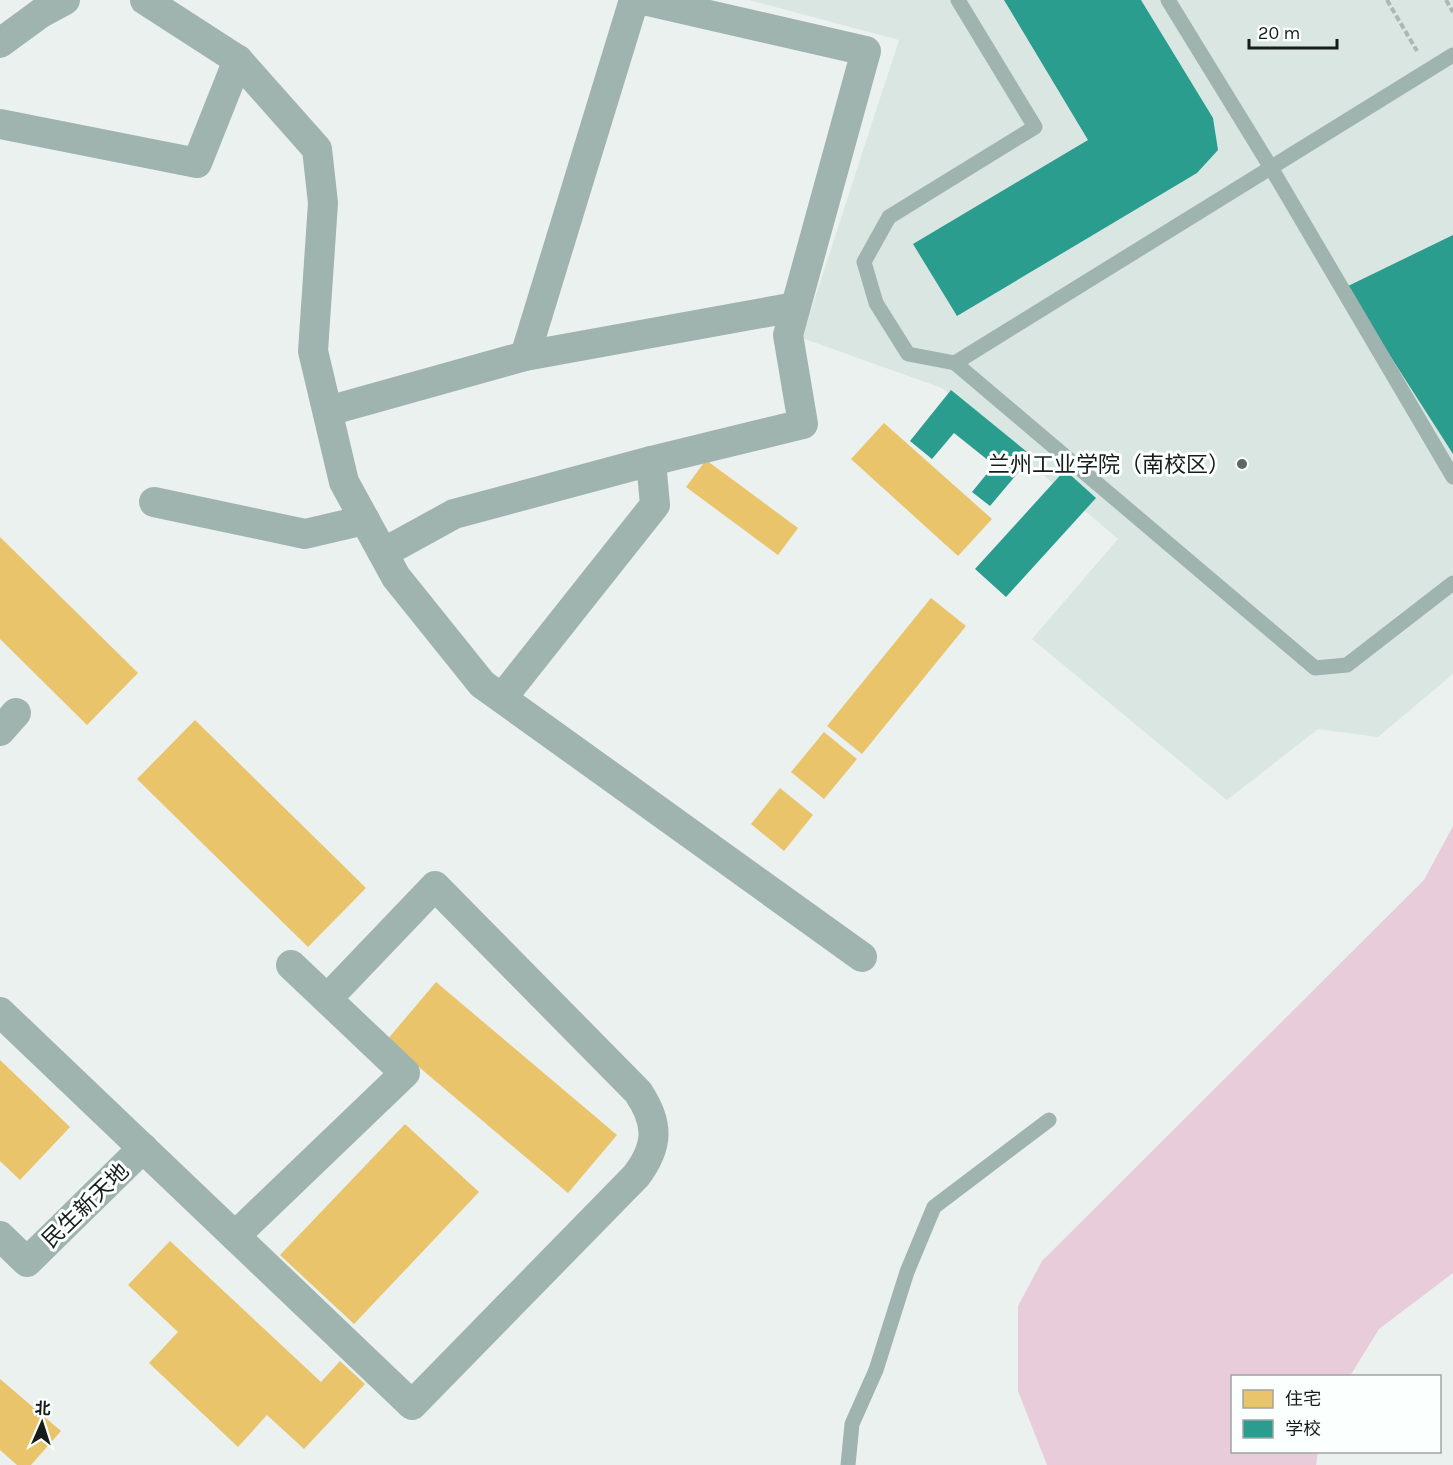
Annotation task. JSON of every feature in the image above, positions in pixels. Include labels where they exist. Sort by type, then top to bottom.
[{"type":"street","points":[[0,43],[41,13],[64,0]]},
{"type":"street","points":[[145,0],[238,60],[317,149],[323,203],[313,351],[344,482],[396,577],[482,684],[862,957]]},
{"type":"street","points":[[525,356],[634,0]]},
{"type":"street","points":[[383,553],[454,514],[651,461],[803,424],[788,335],[866,51],[643,0]]},
{"type":"street","points":[[0,124],[197,163],[238,60]]},
{"type":"street","points":[[328,411],[525,356],[795,307]]},
{"type":"street","points":[[502,698],[655,505],[651,461]]},
{"type":"street","points":[[154,502],[305,534],[365,520]]},
{"type":"street","points":[[0,1012],[412,1405],[628,1185],[648,1161],[654,1144],[654,1125],[648,1107],[638,1092],[435,886],[327,999]]},
{"type":"street","points":[[235,1236],[405,1073],[291,965]]},
{"type":"street","name":"民生新天地","points":[[0,1236],[27,1262],[143,1148]]},
{"type":"lane","points":[[958,0],[1035,128],[890,217],[864,262],[876,303],[908,354],[955,363],[1315,668],[1347,665],[1453,583]]},
{"type":"lane","points":[[1168,0],[1270,166],[1453,477]]},
{"type":"lane","points":[[955,363],[1270,166],[1453,55]]},
{"type":"lane","points":[[848,1465],[852,1424],[876,1370],[907,1272],[934,1207],[1049,1120]]},
{"type":"path","points":[[1387,0],[1428,70]]},
{"type":"path","points":[[1446,0],[1453,12]]},
{"type":"shaded area","name":"兰州工业学院（南校区）","points":[[749,0],[1453,0],[1453,674],[1378,737],[1318,729],[1227,800],[1032,639],[1118,539],[942,388],[802,338],[899,40]]},
{"type":"shaded area","points":[[1453,826],[1453,1273],[1379,1329],[1351,1375],[1231,1375],[1231,1453],[1318,1453],[1316,1465],[1047,1465],[1018,1391],[1018,1306],[1042,1261],[1424,880]]},
{"type":"building: 住宅","points":[[884,423],[992,519],[958,556],[851,459]]},
{"type":"building: 住宅","points":[[706,460],[798,528],[778,555],[686,487]]},
{"type":"building: 住宅","points":[[0,537],[138,673],[87,725],[0,639]]},
{"type":"building: 住宅","points":[[931,598],[966,626],[862,754],[827,726]]},
{"type":"building: 住宅","points":[[195,720],[366,888],[308,947],[137,779]]},
{"type":"building: 住宅","points":[[824,732],[857,759],[824,799],[791,772]]},
{"type":"building: 住宅","points":[[780,788],[813,815],[784,851],[751,824]]},
{"type":"building: 住宅","points":[[436,982],[617,1135],[568,1193],[387,1040]]},
{"type":"building: 住宅","points":[[0,1060],[70,1127],[20,1180],[0,1161]]},
{"type":"building: 住宅","points":[[405,1124],[479,1192],[354,1324],[280,1255]]},
{"type":"building: 住宅","points":[[170,1241],[321,1382],[340,1361],[365,1384],[304,1449],[267,1415],[238,1447],[149,1363],[178,1332],[128,1285]]},
{"type":"building: 住宅","points":[[0,1379],[61,1431],[31,1465],[17,1465],[0,1450]]},
{"type":"building: 学校","points":[[1004,0],[1141,0],[1213,118],[1218,150],[1197,173],[957,316],[913,244],[1088,140]]},
{"type":"building: 学校","points":[[1453,235],[1453,454],[1346,287]]},
{"type":"building: 学校","points":[[951,390],[1032,456],[990,506],[972,492],[994,465],[954,433],[932,459],[910,441]]},
{"type":"building: 学校","points":[[1065,470],[1096,498],[1006,597],[975,569]]},
{"type":"place","name":"兰州工业学院（南校区）","points":[[1242,464]]}]
